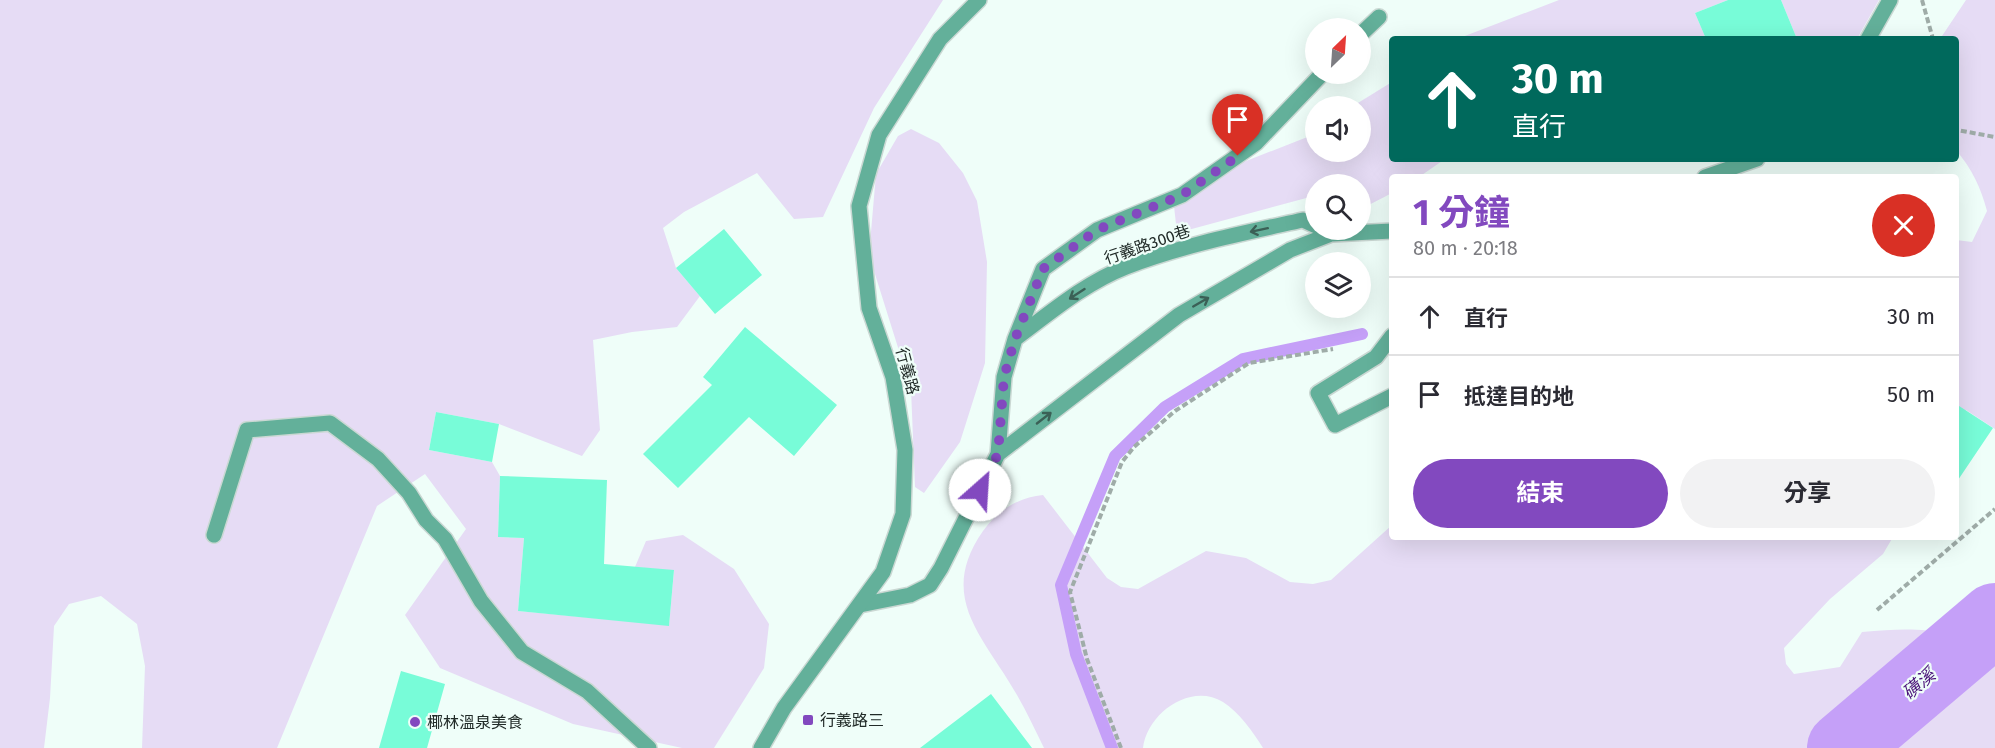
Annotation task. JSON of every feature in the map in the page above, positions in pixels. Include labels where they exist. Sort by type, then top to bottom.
[{"type":"street","name":"行義路","points":[[761,748],[784,708],[883,572],[903,514],[905,450],[893,377],[869,308],[859,206],[879,135],[940,39],[979,0]]},
{"type":"street","points":[[1870,36],[1890,0]]},
{"type":"street","points":[[1371,25],[1379,17]]},
{"type":"street","points":[[860,605],[910,595],[930,585],[998,454],[1004,377],[1015,339],[1043,269],[1097,230],[1182,195],[1256,143],[1312,84]]},
{"type":"street","points":[[1714,174],[1748,162]]},
{"type":"street","name":"行義路300巷","points":[[1015,339],[1076,293],[1125,267],[1213,240],[1305,221]]},
{"type":"street","points":[[1371,231],[1389,231]]},
{"type":"street","points":[[998,454],[1179,315],[1311,240]]},
{"type":"street","points":[[1389,340],[1376,357],[1318,393],[1335,425],[1389,398]]},
{"type":"street","points":[[214,535],[248,430],[330,423],[378,459],[409,493],[426,520],[445,539],[481,601],[522,652],[587,691],[649,748]]},
{"type":"path","points":[[1922,0],[1932,36]]},
{"type":"path","points":[[1959,130],[1995,137]]},
{"type":"path","points":[[1121,748],[1087,659],[1070,592],[1122,462],[1134,447],[1175,411],[1249,363],[1342,347]]},
{"type":"path","points":[[1959,540],[1995,509]]},
{"type":"path","points":[[1877,610],[1959,540]]},
{"type":"shaded area","points":[[0,0],[943,0],[874,108],[823,217],[794,219],[757,173],[684,212],[663,228],[676,268],[700,296],[677,327],[632,332],[593,340],[600,430],[582,456],[499,424],[436,412],[429,450],[492,462],[500,476],[498,537],[524,538],[518,611],[669,625],[674,571],[635,567],[646,541],[683,535],[734,569],[769,624],[764,668],[714,748],[682,748],[573,724],[440,668],[405,615],[466,529],[425,474],[377,506],[277,748],[142,748],[145,666],[137,624],[101,596],[69,604],[54,626],[50,698],[44,748],[0,748]]},
{"type":"shaded area","points":[[1559,0],[1728,0],[1695,13],[1705,36],[1465,36]]},
{"type":"shaded area","points":[[1781,0],[1879,0],[1859,36],[1796,36]]},
{"type":"shaded area","points":[[1966,0],[1995,0],[1995,429],[1966,410],[1959,420],[1959,240],[1972,242],[1987,211],[1975,179],[1959,154],[1959,36],[1942,36]]},
{"type":"shaded area","points":[[1389,84],[1389,162],[1441,162],[1423,174],[1389,174],[1389,195],[1371,204],[1371,174],[1305,174],[1305,198],[1177,233],[1174,206],[1241,163],[1305,138],[1305,162],[1371,162],[1369,96]]},
{"type":"shaded area","points":[[911,129],[939,143],[963,173],[977,201],[987,262],[985,363],[960,442],[924,493],[915,487],[911,389],[869,255],[876,174],[898,136]]},
{"type":"shaded area","points":[[1043,495],[1107,578],[1121,587],[1138,589],[1206,551],[1246,558],[1290,582],[1313,584],[1331,580],[1389,528],[1389,540],[1891,540],[1883,554],[1830,599],[1784,648],[1786,664],[1794,674],[1840,667],[1862,632],[1881,630],[1945,633],[1995,649],[1995,748],[1263,748],[1255,735],[1229,706],[1210,697],[1197,696],[1184,699],[1161,713],[1146,735],[1143,748],[1044,748],[1021,701],[970,617],[965,597],[964,577],[970,555],[983,531],[995,517],[1009,506],[1034,496]]},
{"type":"building","points":[[1728,0],[1781,0],[1796,36],[1705,36],[1695,13]]},
{"type":"building","points":[[724,229],[762,275],[715,314],[676,268]]},
{"type":"building","points":[[745,327],[837,405],[794,456],[749,417],[678,488],[643,454],[712,385],[703,377]]},
{"type":"building","points":[[1959,406],[1993,428],[1959,479]]},
{"type":"building","points":[[436,412],[499,424],[492,462],[429,450]]},
{"type":"building","points":[[500,476],[607,480],[604,564],[674,570],[669,626],[518,611],[524,538],[498,537]]},
{"type":"building","points":[[401,671],[445,684],[427,748],[379,748]]},
{"type":"building","points":[[991,694],[1032,748],[920,748]]},
{"type":"waterway","points":[[1112,748],[1076,654],[1061,585],[1115,456],[1165,407],[1243,359],[1362,334]]},
{"type":"waterway","name":"磺溪","points":[[1843,748],[1995,619]]},
{"type":"place","name":"行義路三","points":[[808,720]]},
{"type":"place","name":"椰林溫泉美食","points":[[415,722]]},
{"type":"route","points":[[980,490],[998,454],[1004,377],[1015,339],[1043,269],[1071,251],[1097,230],[1182,195],[1238,156]]}]
